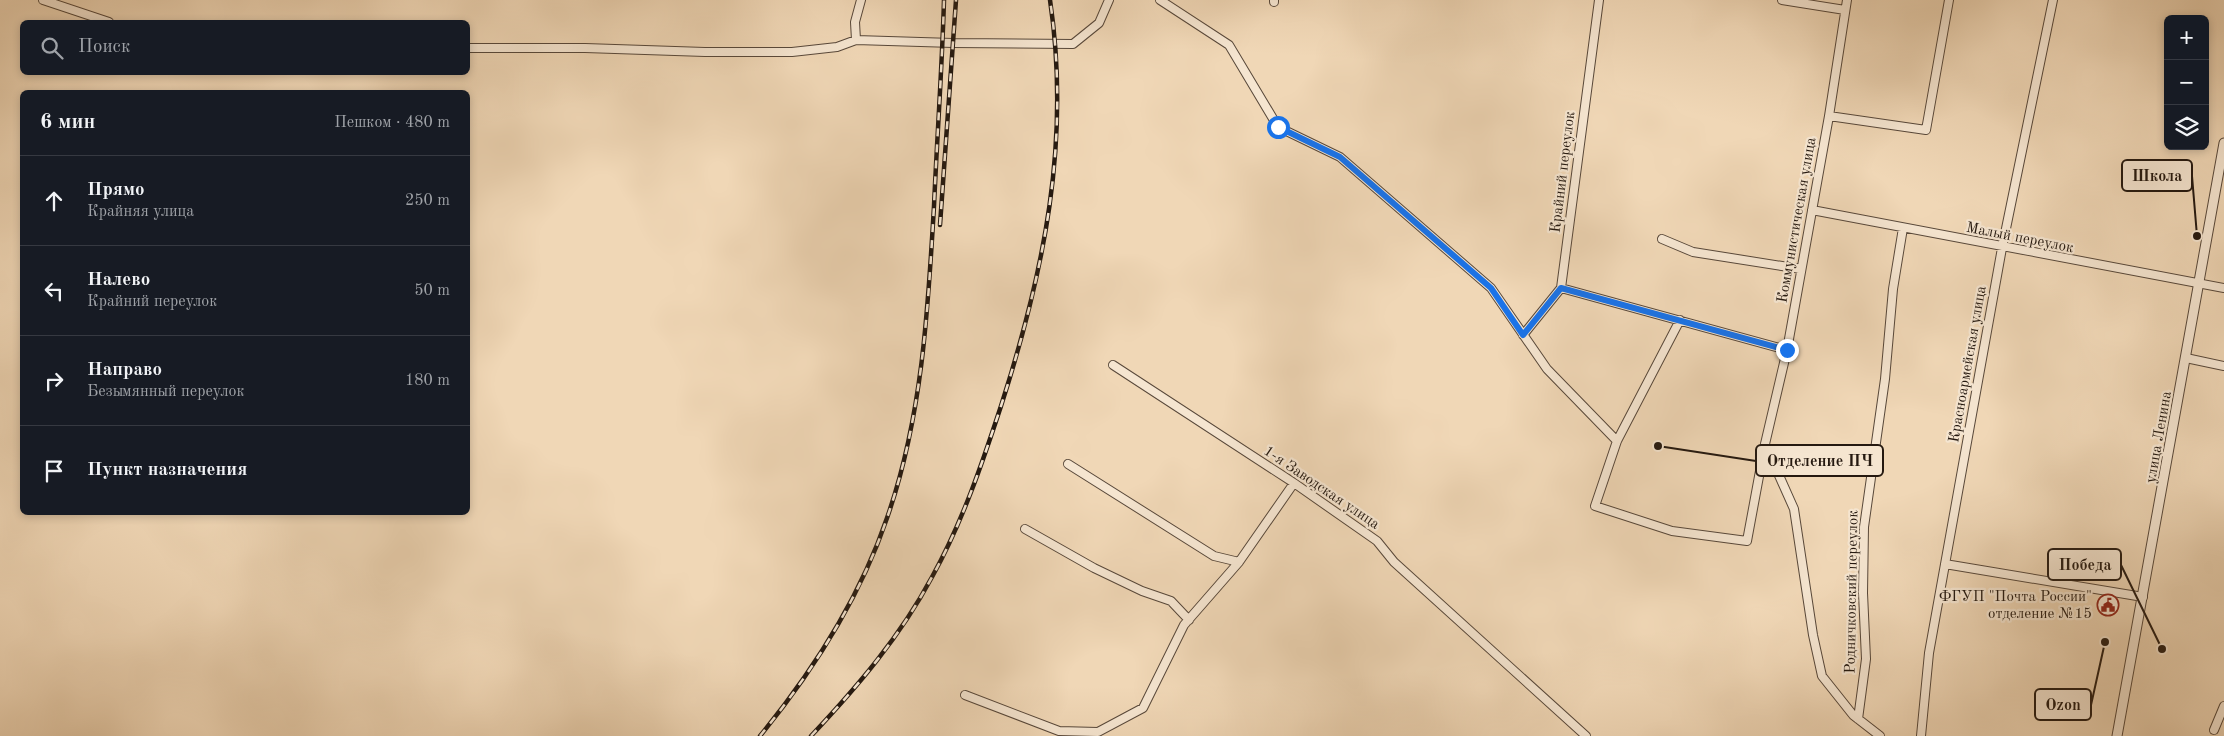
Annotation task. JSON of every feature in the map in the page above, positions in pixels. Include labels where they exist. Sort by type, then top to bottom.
[{"type":"street","points":[[43,0],[103,20]]},
{"type":"street","points":[[856,40],[855,22],[861,0]]},
{"type":"street","points":[[470,48],[792,52],[837,47],[856,40],[962,44],[1073,44],[1099,23],[1109,0]]},
{"type":"street","points":[[1160,0],[1228,45],[1278,127],[1340,157],[1491,288],[1547,369],[1617,441],[1680,320]]},
{"type":"street","name":"Крайний переулок","points":[[1561,288],[1598,0]]},
{"type":"street","points":[[1782,0],[1845,10]]},
{"type":"street","name":"Коммунистическая улица","points":[[1617,441],[1595,506],[1672,531],[1747,541],[1765,444],[1787,350],[1829,116],[1847,0]]},
{"type":"street","points":[[1829,116],[1926,130],[1949,0]]},
{"type":"street","name":"Красноармейская улица","points":[[1922,736],[1929,653],[2002,248],[2054,0]]},
{"type":"street","name":"улица Ленина","points":[[2118,736],[2224,143]]},
{"type":"street","name":"Малый переулок","points":[[1812,210],[2002,248],[2224,288]]},
{"type":"street","name":"Родничковский переулок","points":[[1858,719],[1866,659],[1863,594],[1864,519],[1885,379],[1892,289],[1903,228]]},
{"type":"street","points":[[1662,240],[1693,252],[1801,269]]},
{"type":"street","points":[[1523,335],[1561,288],[1787,350]]},
{"type":"street","points":[[2186,358],[2224,366]]},
{"type":"street","name":"1-я Заводская улица","points":[[1113,365],[1294,483],[1377,541],[1394,562],[1586,736]]},
{"type":"street","points":[[1765,444],[1794,509],[1813,636],[1822,676],[1858,719],[1880,736]]},
{"type":"street","points":[[1068,464],[1214,556],[1238,562]]},
{"type":"street","points":[[965,695],[1059,731],[1098,732],[1142,708],[1180,633],[1238,562],[1294,483]]},
{"type":"street","points":[[1025,528],[1094,568],[1142,591],[1171,601],[1190,620]]},
{"type":"street","points":[[1945,564],[2143,597]]},
{"type":"street","points":[[2214,730],[2224,706]]},
{"type":"railway","points":[[760,736],[816,660],[849,605],[876,548],[899,480],[916,403],[926,324],[944,0]]},
{"type":"railway","points":[[940,225],[956,0]]},
{"type":"railway","points":[[811,736],[877,661],[920,599],[953,536],[979,471],[1001,406],[1030,306],[1050,206],[1057,104],[1056,52],[1050,0]]},
{"type":"place","name":"Школа","points":[[2197,236]]},
{"type":"place","name":"Отделение ПЧ","points":[[1658,446]]},
{"type":"place","name":"ФГУП \"Почта России\" отделение №15","points":[[2108,605]]},
{"type":"place","name":"Ozon","points":[[2105,642]]},
{"type":"place","name":"Победа","points":[[2162,649]]},
{"type":"route","points":[[1278,127],[1340,157],[1491,288],[1523,335],[1561,288],[1787,350]]}]
